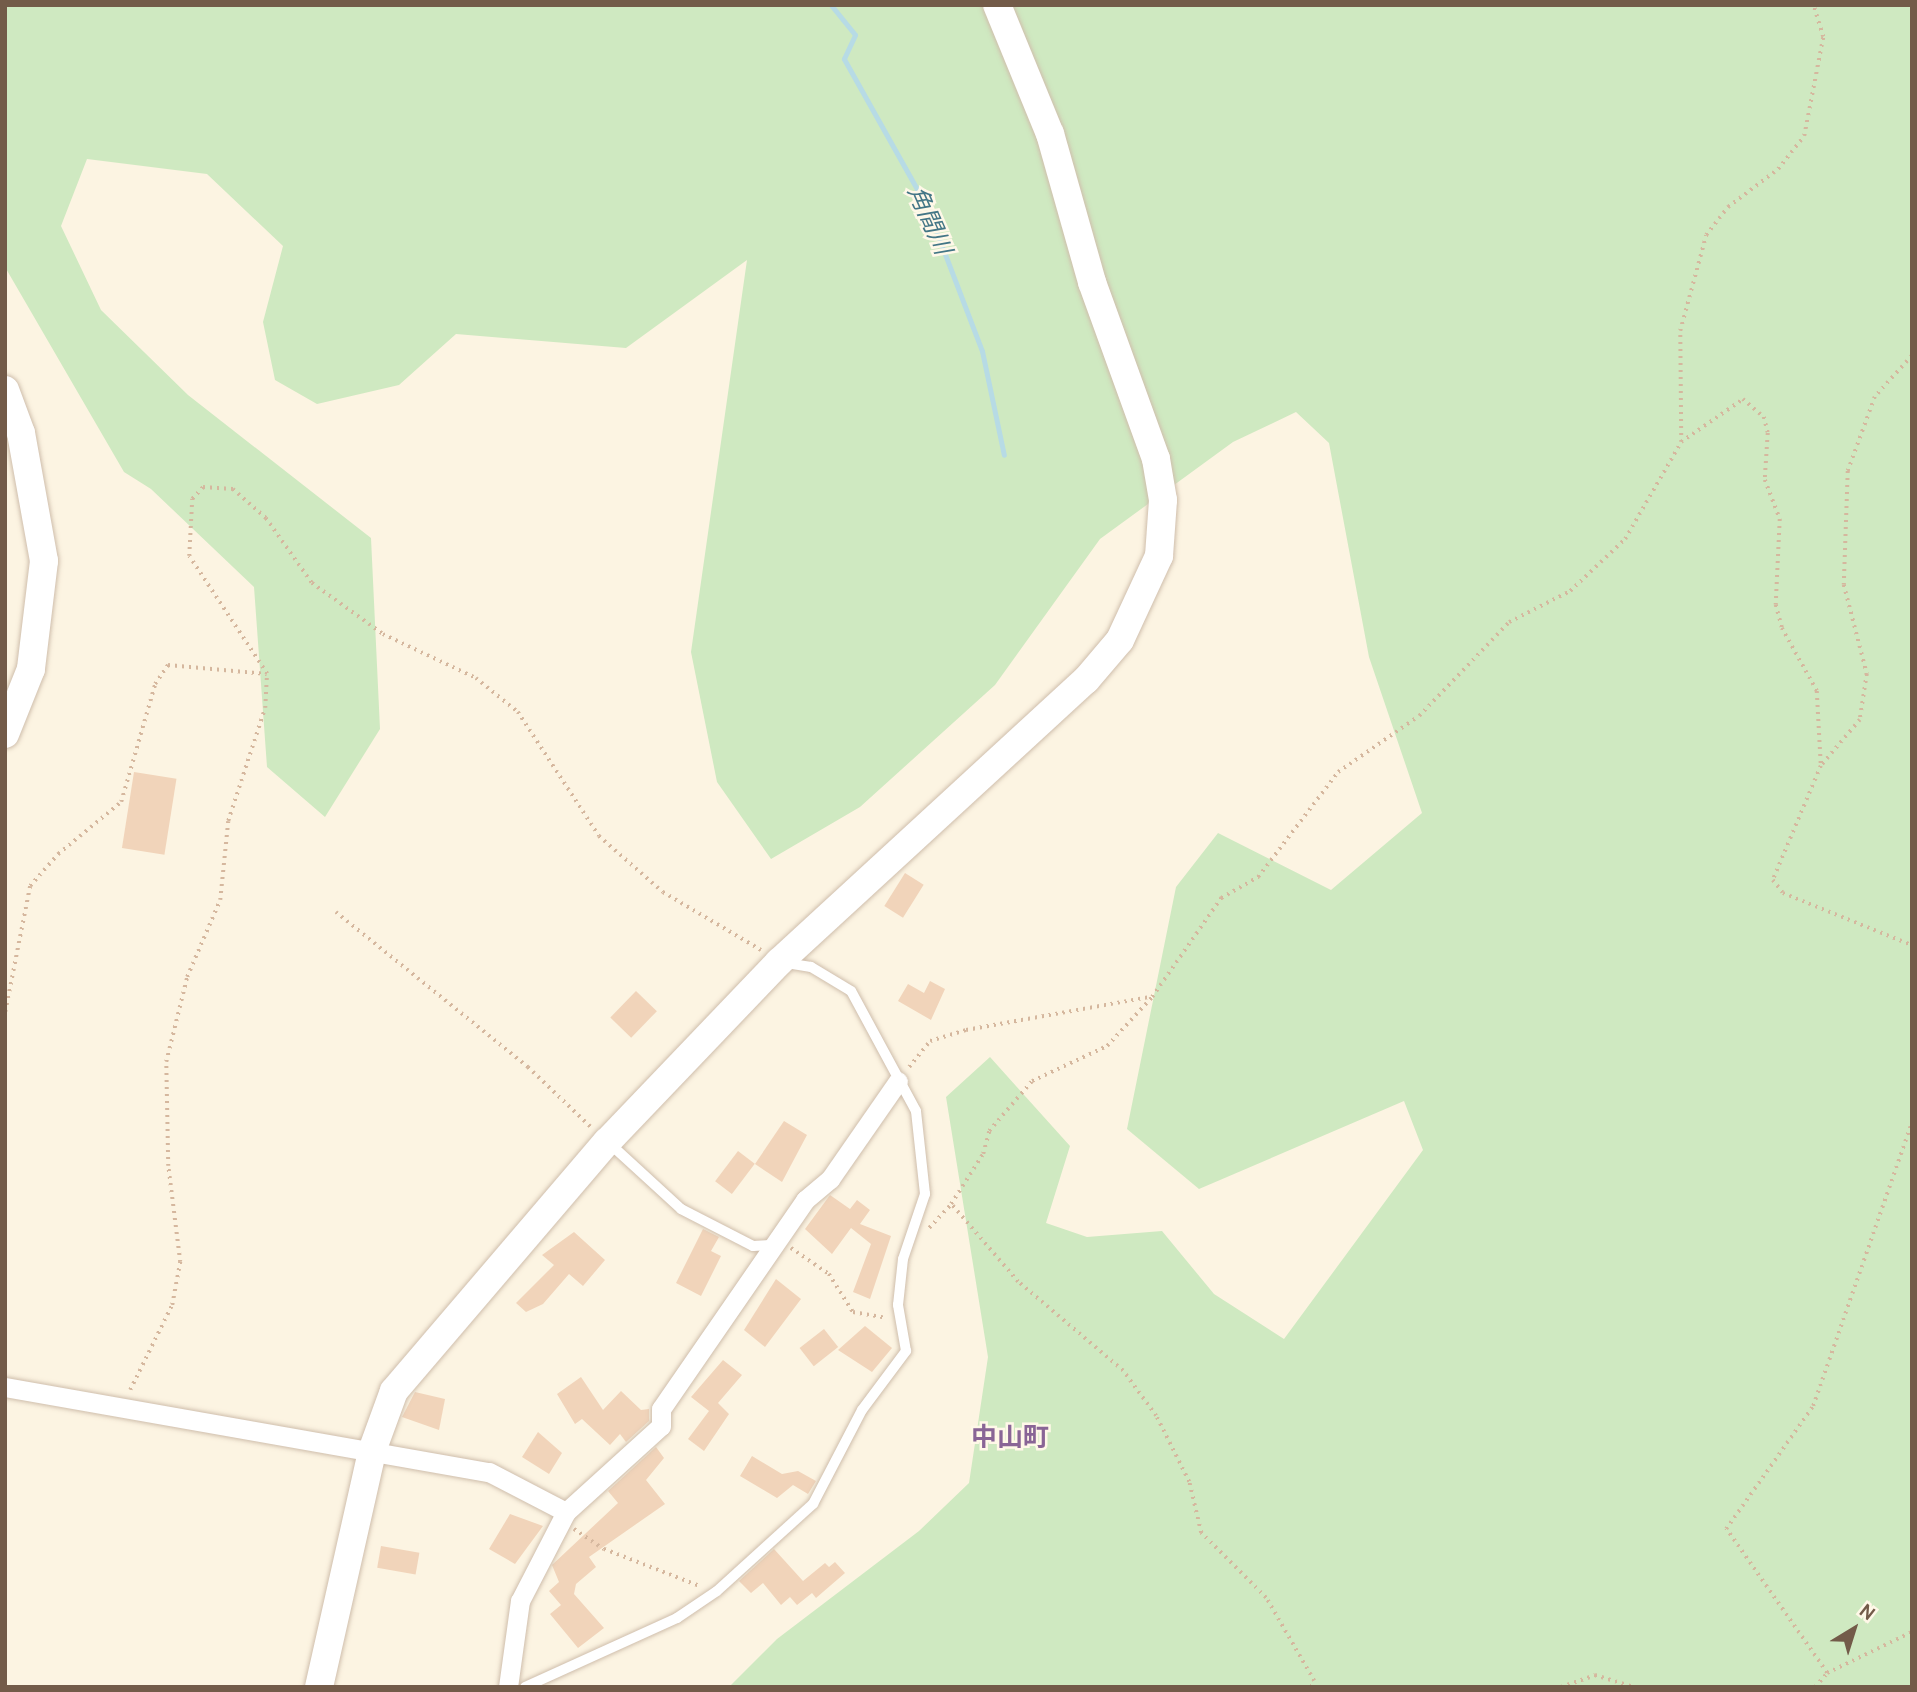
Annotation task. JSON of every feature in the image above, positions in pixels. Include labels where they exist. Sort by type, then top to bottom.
[{"type":"street","points":[[319,1687],[372,1451],[394,1391],[607,1142],[779,962],[1086,680],[1120,640],[1159,556],[1163,500],[1156,459],[1092,282],[1050,134],[997,5]]},
{"type":"street","points":[[5,390],[21,433],[44,561],[31,669],[5,734]]},
{"type":"street","points":[[508,1687],[520,1601],[563,1518],[662,1426],[661,1409],[776,1245],[898,1081]]},
{"type":"street","points":[[5,1388],[489,1472],[563,1518]]},
{"type":"lane","points":[[525,1687],[677,1618],[717,1591],[813,1504],[862,1410],[906,1351],[898,1305],[909,1242],[925,1194],[916,1111],[852,990],[811,967],[779,962]]},
{"type":"lane","points":[[607,1142],[681,1209],[753,1246],[776,1245]]},
{"type":"path","points":[[1681,442],[1680,331],[1706,235],[1728,207],[1778,169],[1804,136],[1823,37],[1813,5]]},
{"type":"path","points":[[1912,356],[1875,397],[1848,471],[1844,585],[1868,687],[1860,720],[1821,766],[1773,880],[1783,893],[1912,945]]},
{"type":"path","points":[[909,1242],[951,1204],[1007,1105],[1032,1081],[1107,1046],[1152,997],[1221,898],[1258,877],[1338,772],[1419,716],[1509,622],[1570,591],[1625,539],[1681,442],[1743,399],[1764,417],[1765,480],[1780,519],[1776,605],[1782,628],[1817,691],[1821,766]]},
{"type":"path","points":[[121,1408],[172,1305],[180,1262],[168,1166],[166,1062],[187,977],[220,900],[228,821],[259,732],[267,674],[189,555],[192,499],[203,487],[233,488],[266,518],[312,583],[383,634],[476,678],[507,704],[599,836],[663,892],[779,962]]},
{"type":"path","points":[[5,1012],[30,886],[58,854],[121,802],[155,684],[168,665],[267,674]]},
{"type":"path","points":[[336,912],[528,1067],[607,1142]]},
{"type":"path","points":[[898,1081],[930,1041],[1152,997]]},
{"type":"path","points":[[1827,1673],[1726,1529],[1813,1406],[1912,1122]]},
{"type":"path","points":[[951,1204],[1018,1282],[1123,1371],[1156,1416],[1189,1482],[1201,1533],[1266,1598],[1314,1681],[1311,1687]]},
{"type":"path","points":[[776,1245],[786,1245],[829,1274],[853,1312],[903,1328]]},
{"type":"path","points":[[563,1518],[604,1549],[717,1591]]},
{"type":"path","points":[[1815,1687],[1827,1673],[1912,1632]]},
{"type":"path","points":[[1561,1687],[1595,1675],[1634,1687]]},
{"type":"green space","points":[[5,5],[1912,5],[1912,1687],[729,1687],[777,1639],[919,1531],[969,1483],[988,1357],[946,1097],[990,1057],[1070,1146],[1046,1223],[1087,1237],[1162,1231],[1214,1294],[1284,1339],[1423,1150],[1404,1101],[1199,1189],[1127,1129],[1176,887],[1218,833],[1331,890],[1422,813],[1369,657],[1329,443],[1296,412],[1233,442],[1100,539],[995,685],[860,807],[771,859],[717,782],[691,652],[747,260],[626,348],[456,334],[399,385],[317,404],[275,380],[263,322],[283,246],[207,174],[87,159],[61,226],[101,310],[188,395],[371,538],[380,729],[325,817],[267,767],[254,587],[151,489],[124,472],[5,267]]},
{"type":"building","points":[[134,772],[176,779],[164,855],[122,848]]},
{"type":"building","points":[[905,873],[924,885],[903,918],[884,906]]},
{"type":"building","points":[[930,981],[945,989],[931,1020],[898,1001],[908,984],[924,993]]},
{"type":"building","points":[[636,991],[657,1011],[631,1038],[610,1018]]},
{"type":"building","points":[[784,1121],[807,1135],[782,1182],[755,1164]]},
{"type":"building","points":[[738,1151],[755,1164],[732,1194],[715,1181]]},
{"type":"building","points":[[830,1195],[850,1209],[857,1200],[870,1210],[860,1224],[891,1236],[870,1299],[853,1292],[871,1244],[851,1228],[832,1254],[805,1229]]},
{"type":"building","points":[[703,1229],[719,1237],[711,1251],[721,1256],[701,1296],[676,1283]]},
{"type":"building","points":[[574,1232],[605,1260],[583,1286],[569,1274],[543,1304],[526,1312],[516,1303],[554,1265],[542,1255]]},
{"type":"building","points":[[776,1279],[801,1299],[765,1347],[744,1330]]},
{"type":"building","points":[[865,1326],[892,1348],[872,1372],[838,1350]]},
{"type":"building","points":[[824,1329],[838,1347],[814,1366],[800,1348]]},
{"type":"building","points":[[723,1360],[742,1375],[718,1403],[729,1414],[704,1451],[688,1439],[709,1411],[691,1397]]},
{"type":"building","points":[[581,1377],[603,1410],[621,1391],[641,1410],[649,1409],[649,1421],[626,1442],[620,1434],[610,1445],[582,1419],[575,1424],[557,1394]]},
{"type":"building","points":[[415,1392],[445,1399],[439,1430],[402,1417]]},
{"type":"building","points":[[538,1432],[562,1453],[549,1474],[522,1457]]},
{"type":"building","points":[[656,1447],[664,1458],[646,1480],[665,1504],[589,1557],[596,1567],[576,1584],[574,1594],[604,1628],[578,1648],[550,1614],[561,1605],[549,1591],[559,1582],[552,1565],[618,1503],[608,1491]]},
{"type":"building","points":[[752,1456],[782,1474],[798,1471],[816,1481],[808,1494],[793,1485],[777,1498],[740,1476]]},
{"type":"building","points":[[510,1514],[543,1526],[515,1564],[489,1549]]},
{"type":"building","points":[[381,1546],[419,1553],[416,1574],[377,1568]]},
{"type":"building","points":[[774,1549],[803,1581],[825,1563],[829,1567],[835,1562],[845,1573],[816,1598],[812,1593],[797,1605],[790,1597],[781,1605],[763,1583],[751,1593],[739,1581]]},
{"type":"waterway","name":"角間川","points":[[831,5],[855,35],[844,59],[927,207],[982,351],[1004,455]]},
{"type":"district","name":"中山町","points":[[1010,1438]]}]
